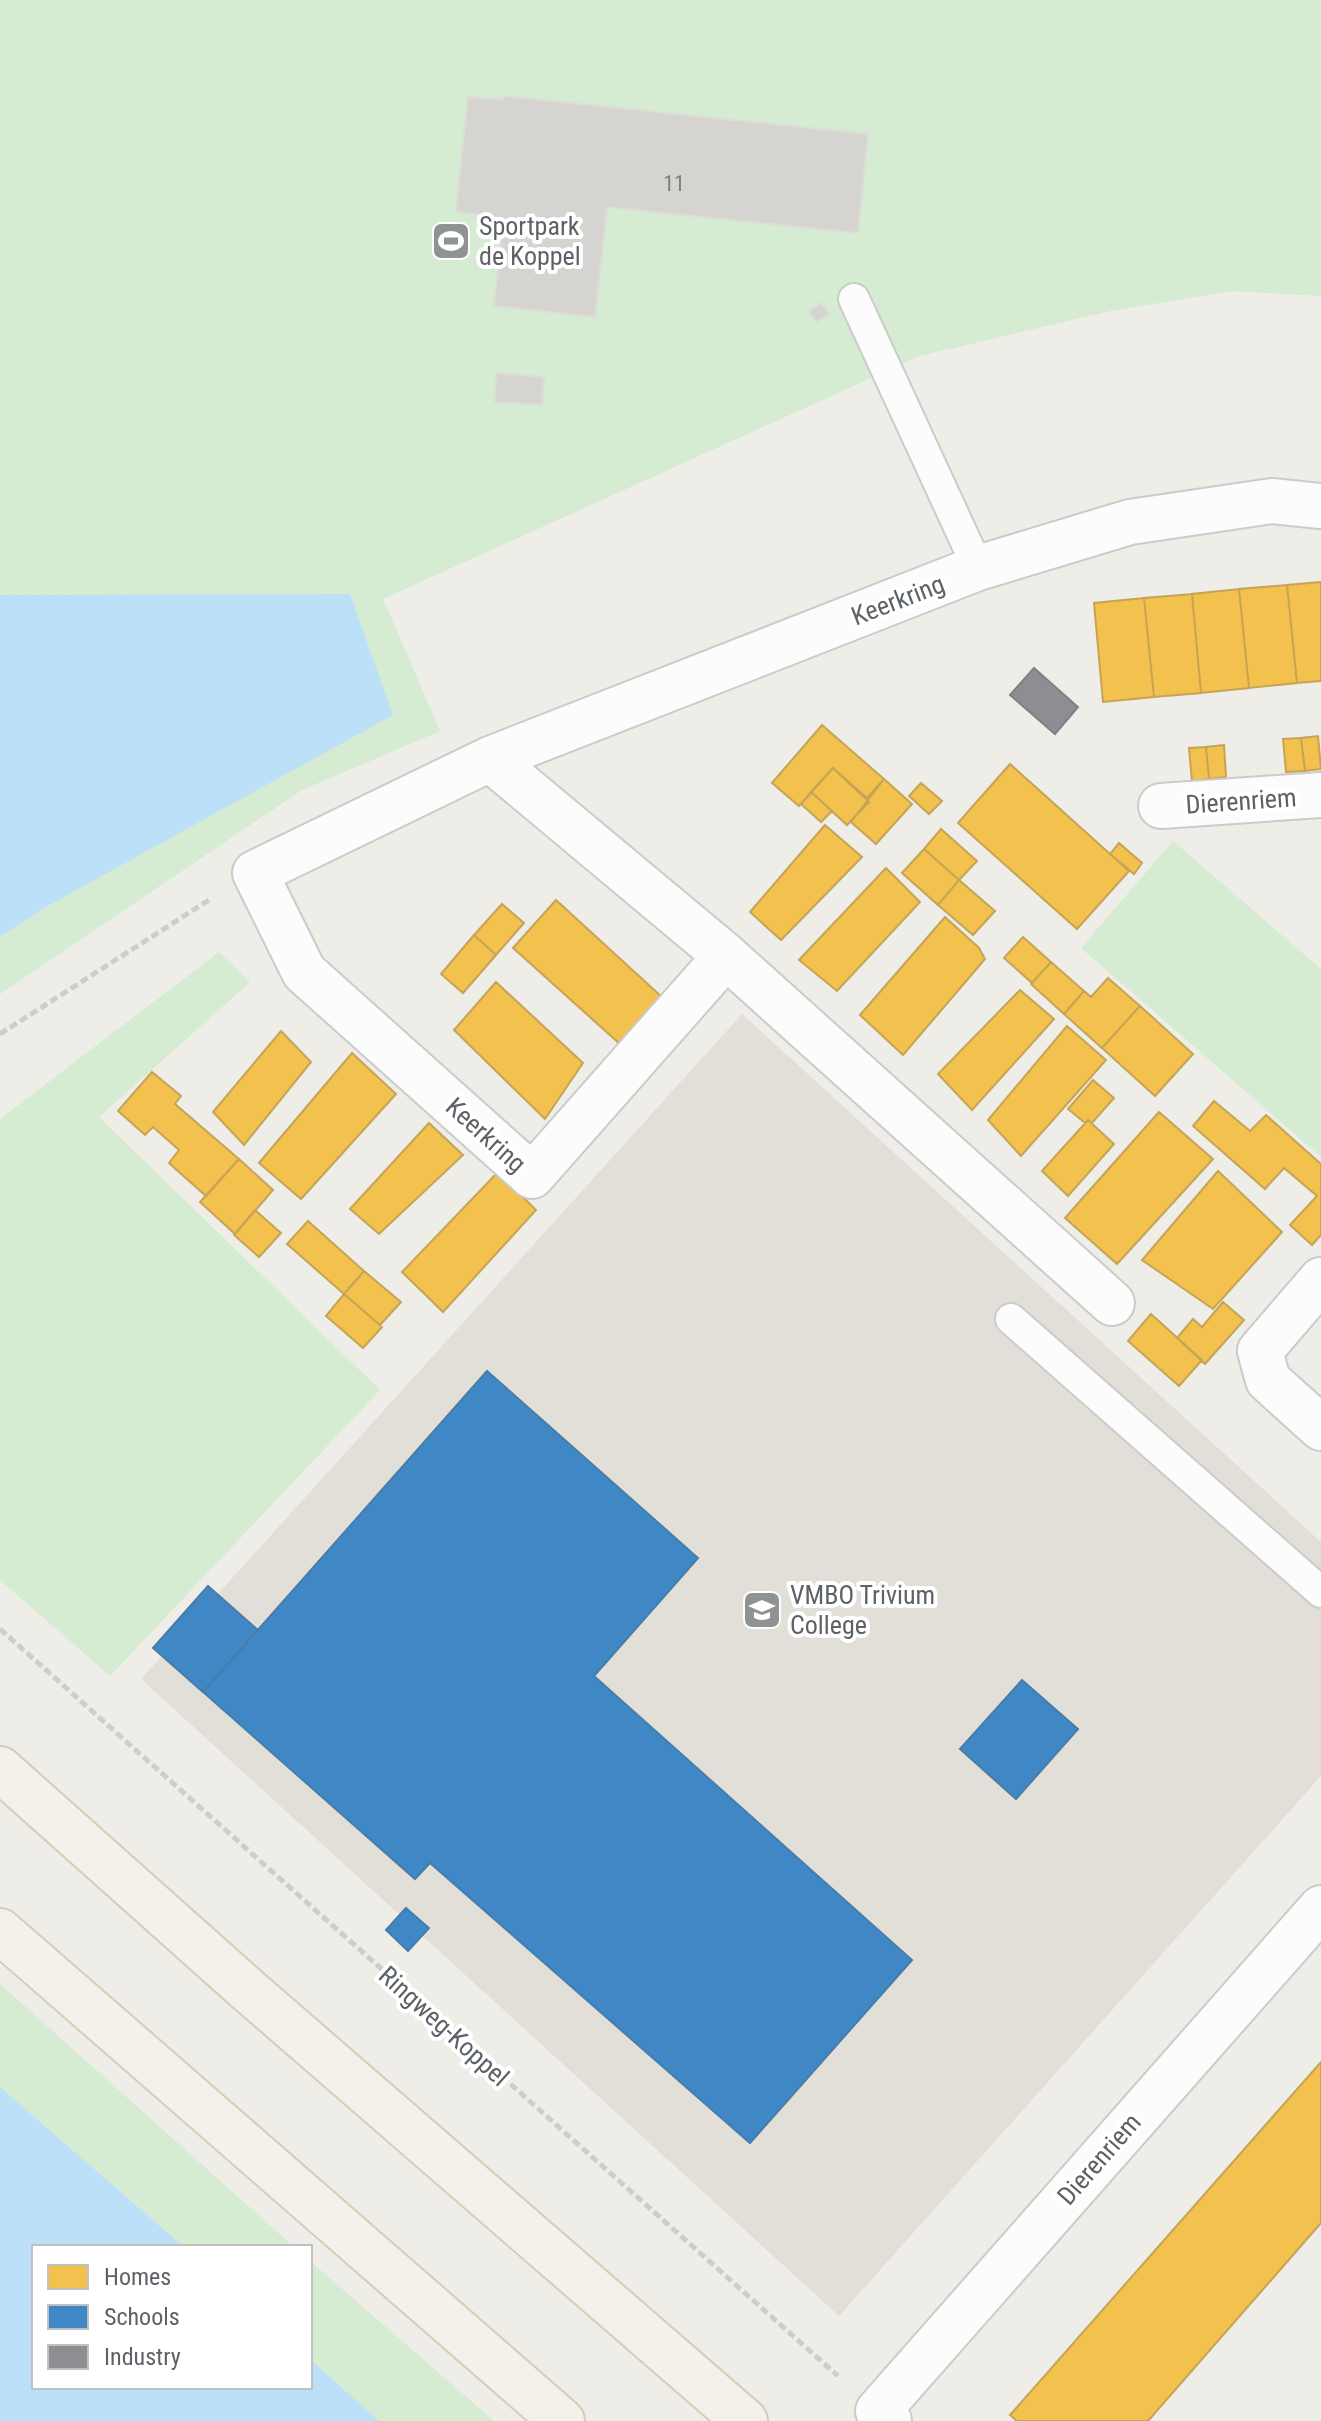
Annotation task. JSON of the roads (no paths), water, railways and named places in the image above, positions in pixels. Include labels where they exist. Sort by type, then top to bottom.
[{"type":"main road","points":[[0,1769],[249,1991],[745,2421]]},
{"type":"main road","points":[[0,1931],[562,2421]]},
{"type":"street","name":"Keerkring","points":[[726,956],[532,1176],[304,972],[255,873],[490,759],[978,568],[1130,522],[1272,501],[1321,506]]},
{"type":"street","points":[[490,759],[726,956],[1112,1303]]},
{"type":"street","name":"Dierenriem","points":[[1161,806],[1321,795]]},
{"type":"street","points":[[1321,1280],[1260,1351],[1268,1380],[1321,1428]]},
{"type":"street","name":"Dierenriem","points":[[884,2416],[1321,1908]]},
{"type":"lane","points":[[854,299],[978,568]]},
{"type":"lane","points":[[1011,1319],[1321,1592]]},
{"type":"water","points":[[350,594],[393,715],[44,908],[0,937],[0,595]]},
{"type":"water","points":[[0,2087],[182,2245],[32,2245],[32,2389],[312,2389],[312,2361],[379,2421],[0,2421]]},
{"type":"place","name":"Sportpark de Koppel","points":[[451,241]]},
{"type":"place","name":"VMBO Trivium College","points":[[762,1610]]}]
